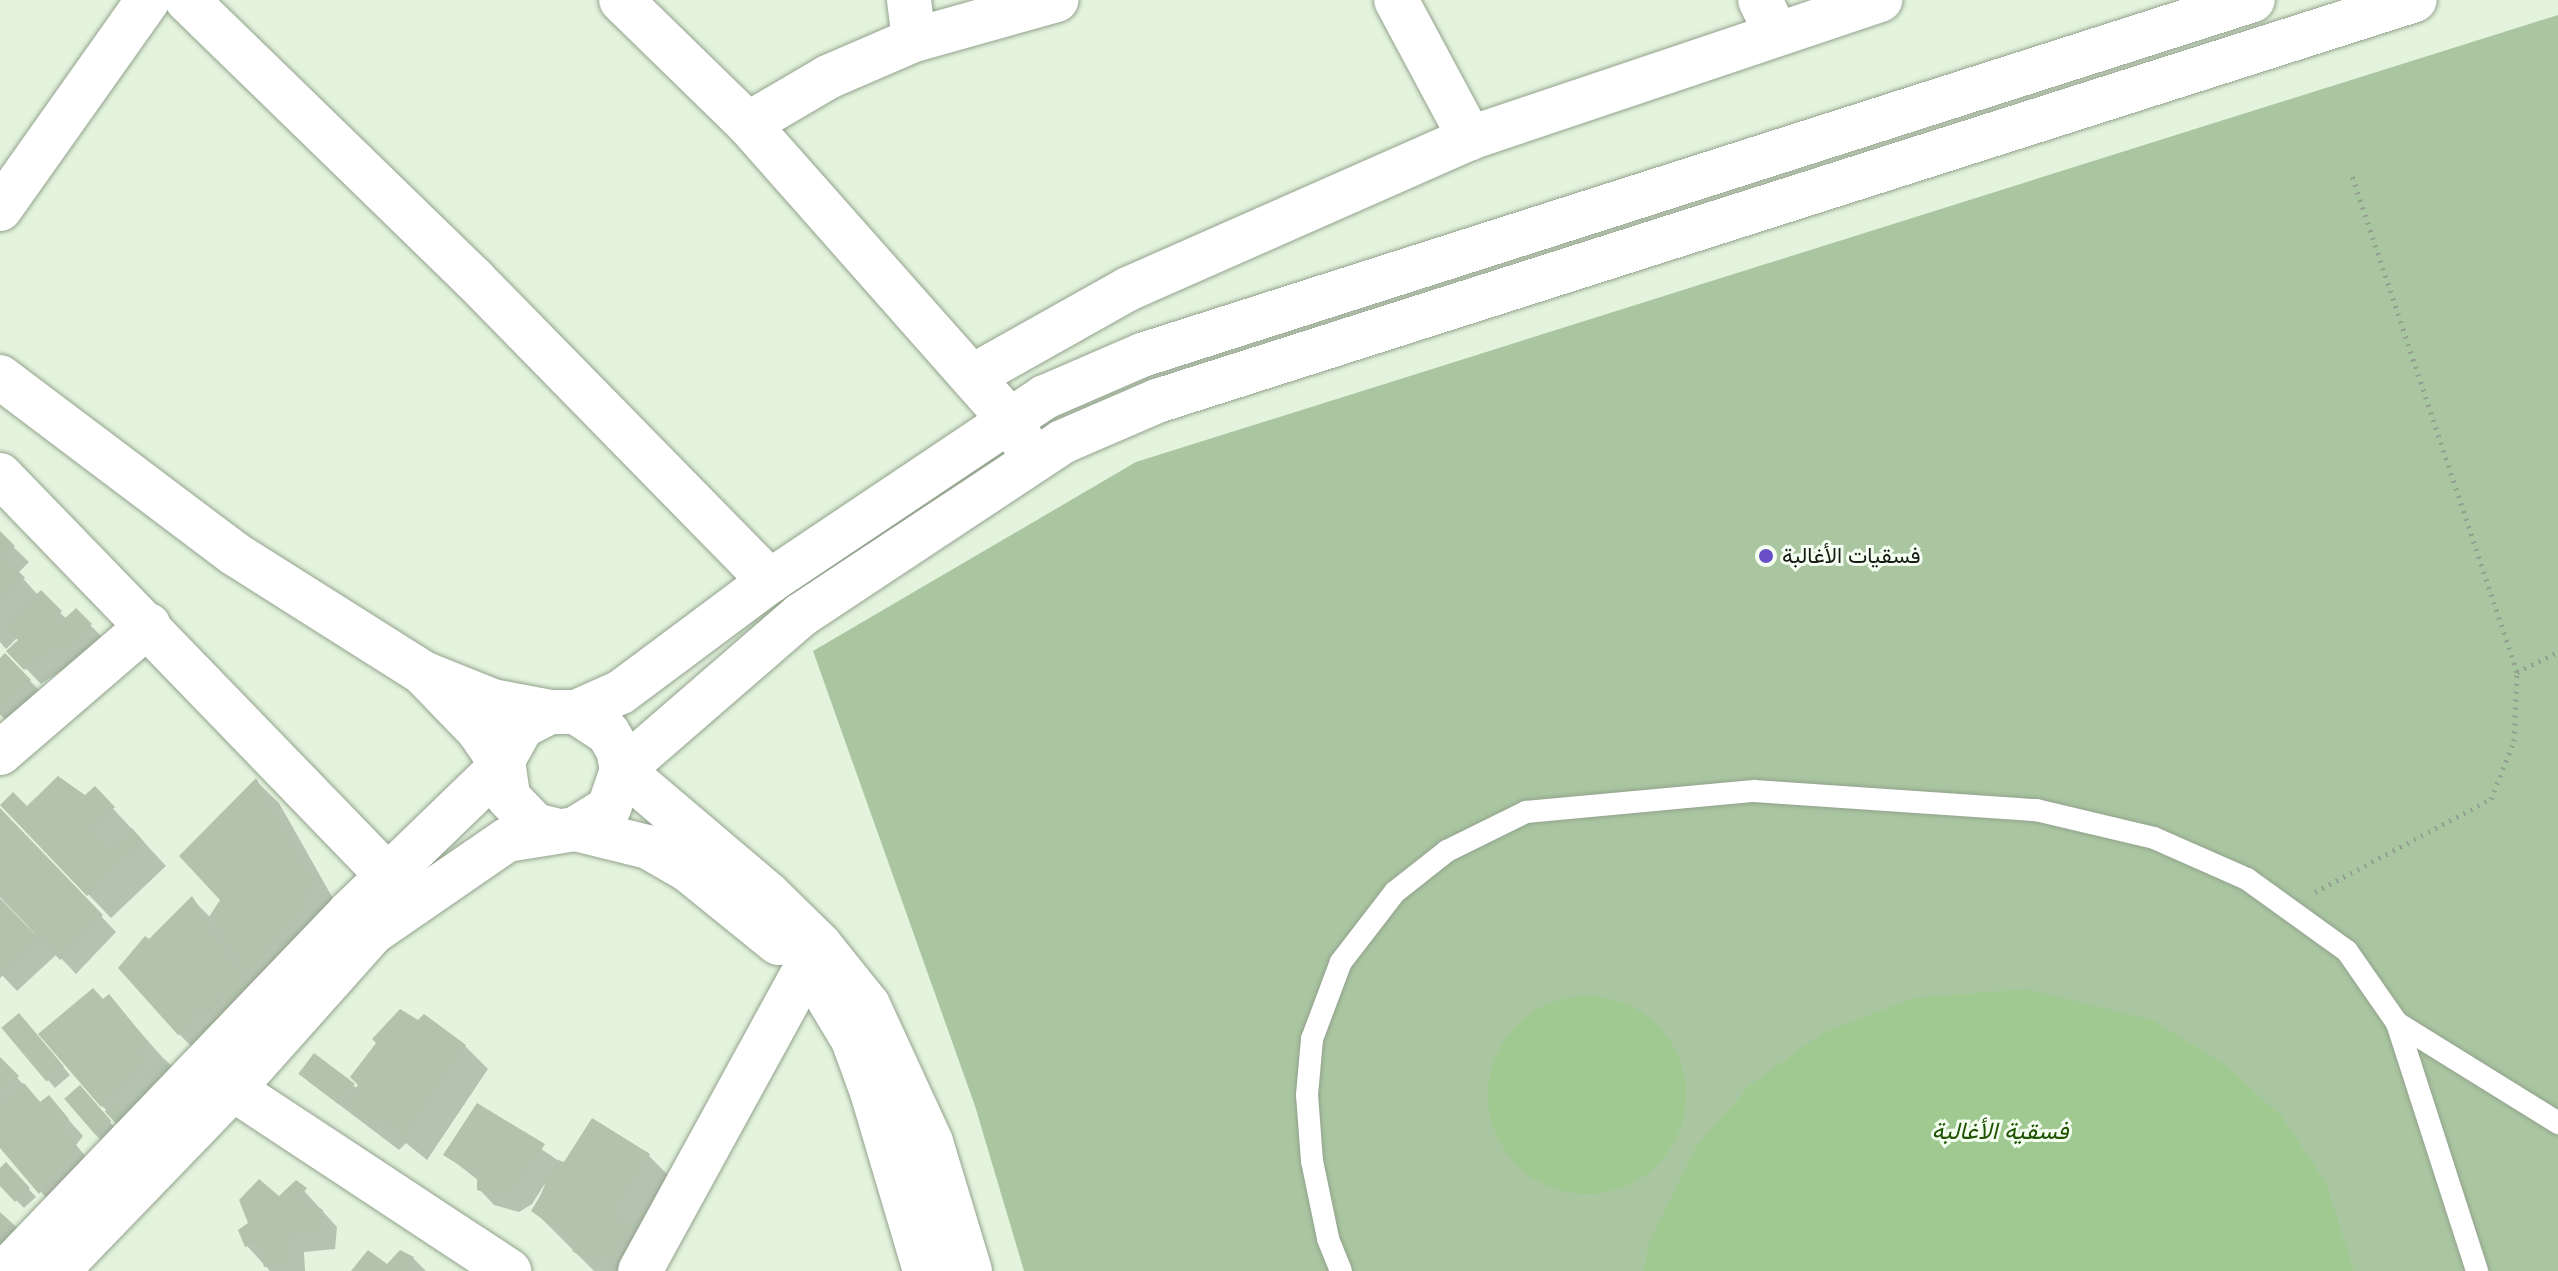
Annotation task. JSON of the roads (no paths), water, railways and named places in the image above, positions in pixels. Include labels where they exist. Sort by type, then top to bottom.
[{"type":"street","points":[[0,209],[148,0]]},
{"type":"street","points":[[187,0],[474,279],[770,581]]},
{"type":"street","points":[[621,0],[748,124],[973,376],[1010,420],[1034,460]]},
{"type":"street","points":[[748,124],[828,77],[912,20],[1056,0]]},
{"type":"street","points":[[1396,0],[1470,138]]},
{"type":"street","points":[[973,376],[1128,289],[1470,138],[1768,16],[1880,0]]},
{"type":"street","points":[[6,1271],[388,876],[502,765],[509,741],[522,726],[621,692],[770,581],[1045,397],[1142,355],[2253,0]]},
{"type":"street","points":[[57,1271],[233,1089],[373,932],[507,840],[565,830],[609,808],[622,770],[801,615],[1062,442],[1157,401],[2415,0]]},
{"type":"street","points":[[0,377],[235,554],[423,673],[493,701],[563,712],[608,733],[622,770],[768,894],[820,945],[868,1005],[931,1142],[970,1271]]},
{"type":"street","points":[[0,475],[149,625],[388,876]]},
{"type":"street","points":[[0,753],[149,625]]},
{"type":"street","points":[[423,673],[479,731],[502,765],[508,797],[519,812],[565,830],[648,847],[688,870],[758,924],[805,970],[853,1040],[891,1147],[925,1271]]},
{"type":"street","points":[[640,1271],[805,970]]},
{"type":"street","points":[[233,1089],[509,1271]]},
{"type":"lane","points":[[1341,1271],[1328,1238],[1312,1161],[1307,1095],[1312,1039],[1341,962],[1395,892],[1447,851],[1526,812],[1754,791],[2036,810],[2154,838],[2247,879],[2347,951],[2397,1023],[2477,1271]]},
{"type":"lane","points":[[2397,1023],[2558,1123]]},
{"type":"water","name":"فسقية الأغالبة","points":[[2027,989],[2152,1020],[2227,1066],[2282,1117],[2326,1183],[2354,1271],[1644,1271],[1648,1246],[1695,1148],[1750,1085],[1823,1033],[1914,998]]},
{"type":"water","points":[[1587,996],[1625,1004],[1657,1025],[1678,1057],[1686,1095],[1678,1133],[1657,1165],[1625,1186],[1587,1194],[1549,1186],[1517,1165],[1496,1133],[1488,1095],[1496,1057],[1517,1025],[1549,1004]]},
{"type":"place","name":"فسقيات الأغالبة","points":[[1766,556]]}]
